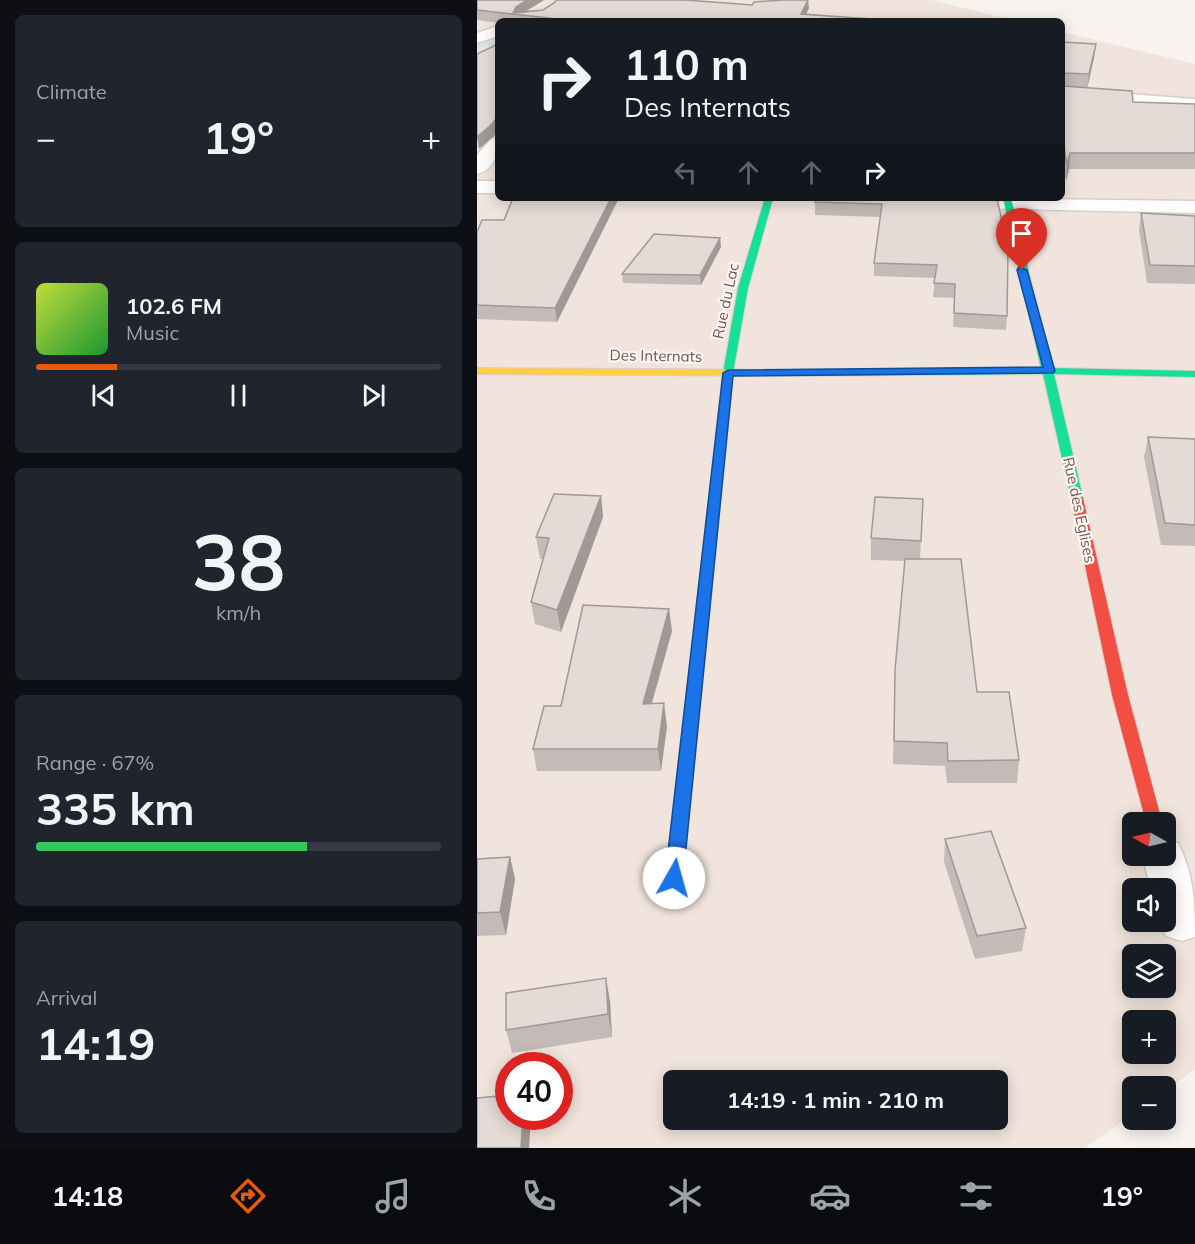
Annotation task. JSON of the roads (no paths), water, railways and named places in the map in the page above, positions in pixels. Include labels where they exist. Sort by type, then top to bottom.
[{"type":"street","points":[[477,38],[495,32]]},
{"type":"street","points":[[1065,94],[1195,104]]},
{"type":"street","points":[[477,168],[495,147]]},
{"type":"street","points":[[477,187],[495,187]]},
{"type":"street","name":"Rue du Lac","points":[[674,878],[728,373],[743,288],[768,201]]},
{"type":"street","points":[[949,201],[1195,207]]},
{"type":"street","name":"Rue des Eglises","points":[[1007,201],[1027,292],[1049,371],[1120,695],[1151,812]]},
{"type":"street","name":"Des Internats","points":[[477,372],[1049,371],[1195,374]]},
{"type":"street","points":[[1166,866],[1182,923]]},
{"type":"waterway","points":[[477,46],[495,43]]}]
